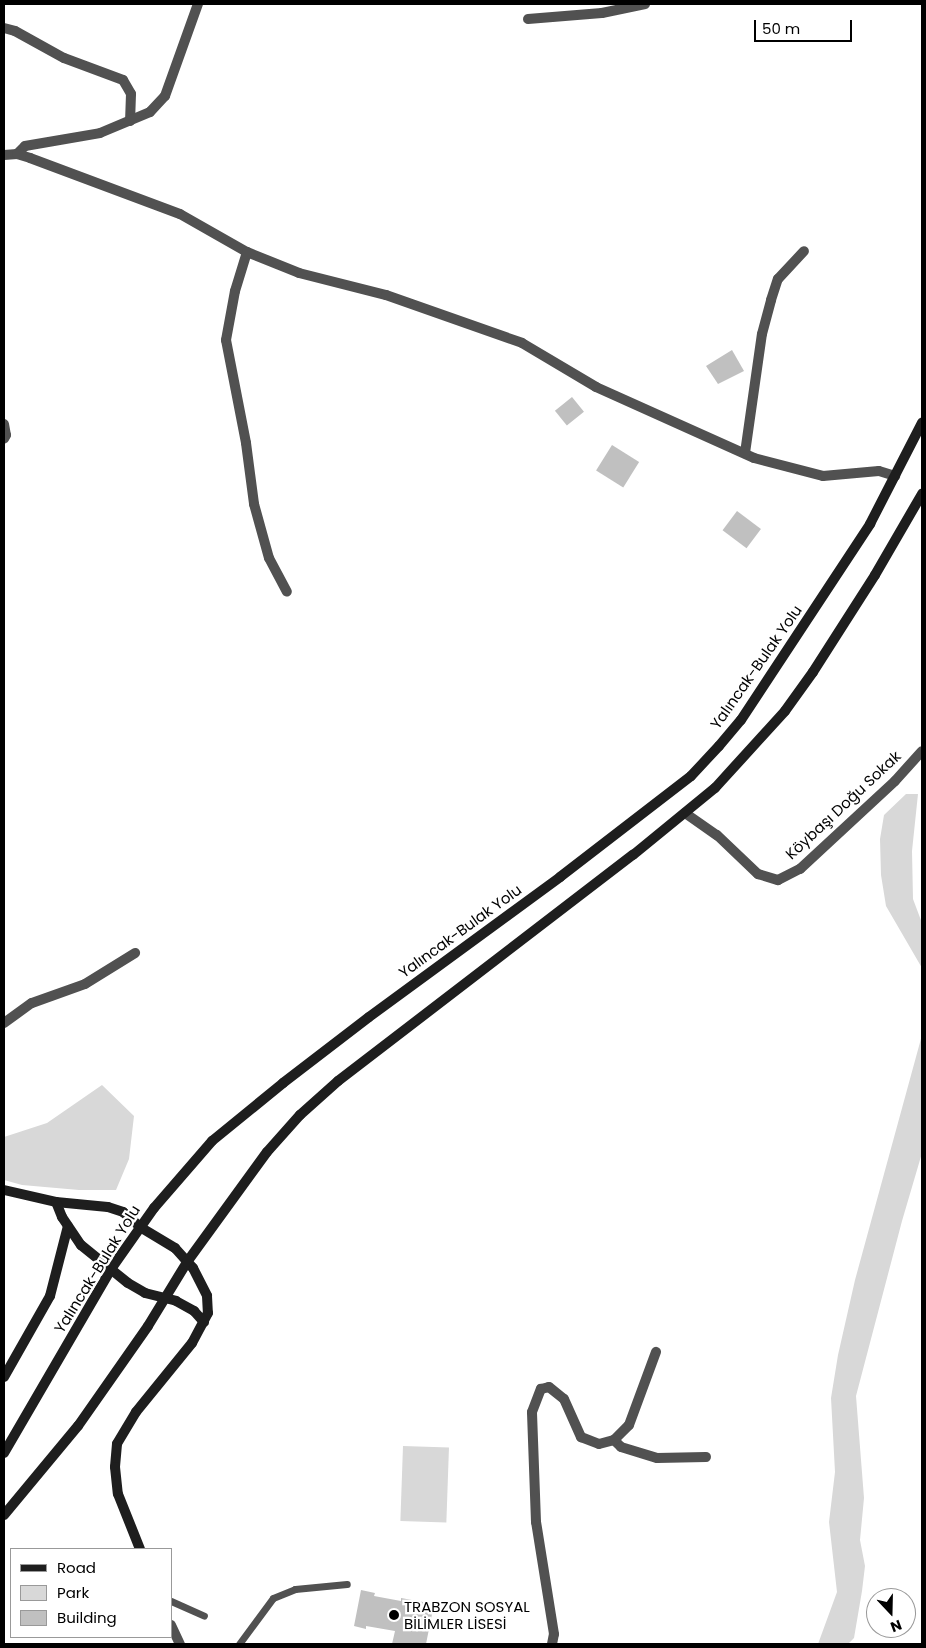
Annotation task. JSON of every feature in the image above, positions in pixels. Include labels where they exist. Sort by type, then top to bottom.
[{"type":"main road","name":"Yalıncak-Bulak Yolu","points":[[4,1453],[111,1269],[140,1227],[200,1153],[276,1088],[560,877],[691,776],[741,720],[870,524],[922,424]]},
{"type":"main road","points":[[4,1515],[78,1426],[188,1262],[267,1152],[300,1114],[338,1081],[633,855],[716,788],[785,711],[813,672],[921,501]]},
{"type":"main road","points":[[4,1190],[56,1202],[74,1202],[117,1209],[140,1227],[166,1242],[188,1262],[198,1277],[206,1296],[208,1313],[204,1322],[182,1358],[136,1412],[117,1444],[115,1467],[118,1494],[140,1548]]},
{"type":"main road","points":[[56,1202],[68,1226],[81,1245],[136,1290],[165,1298],[194,1311],[204,1322]]},
{"type":"main road","points":[[4,1378],[50,1296],[68,1226]]},
{"type":"street","points":[[17,154],[25,146],[100,133],[150,112],[165,96],[198,4]]},
{"type":"street","points":[[528,19],[602,13],[645,4]]},
{"type":"street","points":[[4,28],[16,31],[64,58],[123,80],[131,94],[130,121]]},
{"type":"street","points":[[4,155],[17,154],[180,214],[247,252],[300,273],[386,295],[522,342],[596,387],[745,453],[823,476],[879,471],[895,476]]},
{"type":"street","points":[[745,453],[762,334],[771,300],[778,279],[804,251]]},
{"type":"street","points":[[247,252],[235,291],[226,340],[246,443],[254,504],[269,558],[287,592]]},
{"type":"street","points":[[4,424],[6,435],[4,439]]},
{"type":"street","name":"Köybaşı Doğu Sokak","points":[[685,813],[717,835],[758,874],[778,880],[800,869],[895,781],[922,751]]},
{"type":"street","points":[[4,1023],[32,1003],[85,984],[135,953]]},
{"type":"street","points":[[552,1644],[554,1634],[536,1522],[532,1412],[542,1389],[549,1387],[564,1399],[581,1437],[599,1444],[614,1440],[629,1425],[656,1352]]},
{"type":"street","points":[[614,1440],[621,1447],[657,1458],[706,1457]]},
{"type":"street","points":[[172,1627],[180,1644]]},
{"type":"lane","points":[[238,1644],[273,1598],[295,1589],[347,1584]]},
{"type":"lane","points":[[172,1601],[204,1616]]},
{"type":"green space","points":[[906,794],[918,794],[912,851],[913,899],[922,923],[922,968],[886,906],[881,875],[880,839],[884,815]]},
{"type":"green space","points":[[922,1035],[922,1153],[856,1396],[864,1498],[860,1540],[865,1566],[854,1638],[848,1644],[818,1644],[837,1592],[829,1522],[835,1472],[831,1398],[838,1355],[855,1280]]},
{"type":"green space","points":[[102,1085],[134,1116],[129,1159],[116,1190],[79,1190],[22,1185],[4,1180],[4,1137],[47,1123]]},
{"type":"green space","points":[[403,1446],[449,1448],[446,1523],[400,1521]]},
{"type":"building","points":[[732,350],[744,371],[718,384],[706,366]]},
{"type":"building","points":[[572,397],[584,412],[567,426],[555,411]]},
{"type":"building","points":[[612,445],[639,462],[623,487],[596,470]]},
{"type":"building","points":[[737,511],[761,529],[747,548],[723,530]]},
{"type":"building","name":"TRABZON SOSYAL BİLİMLER LİSESİ","points":[[361,1590],[375,1593],[374,1596],[401,1601],[401,1598],[434,1604],[426,1644],[392,1644],[395,1631],[366,1626],[366,1629],[354,1626]]},
{"type":"place","name":"TRABZON SOSYAL BİLİMLER LİSESİ","points":[[394,1615]]}]
